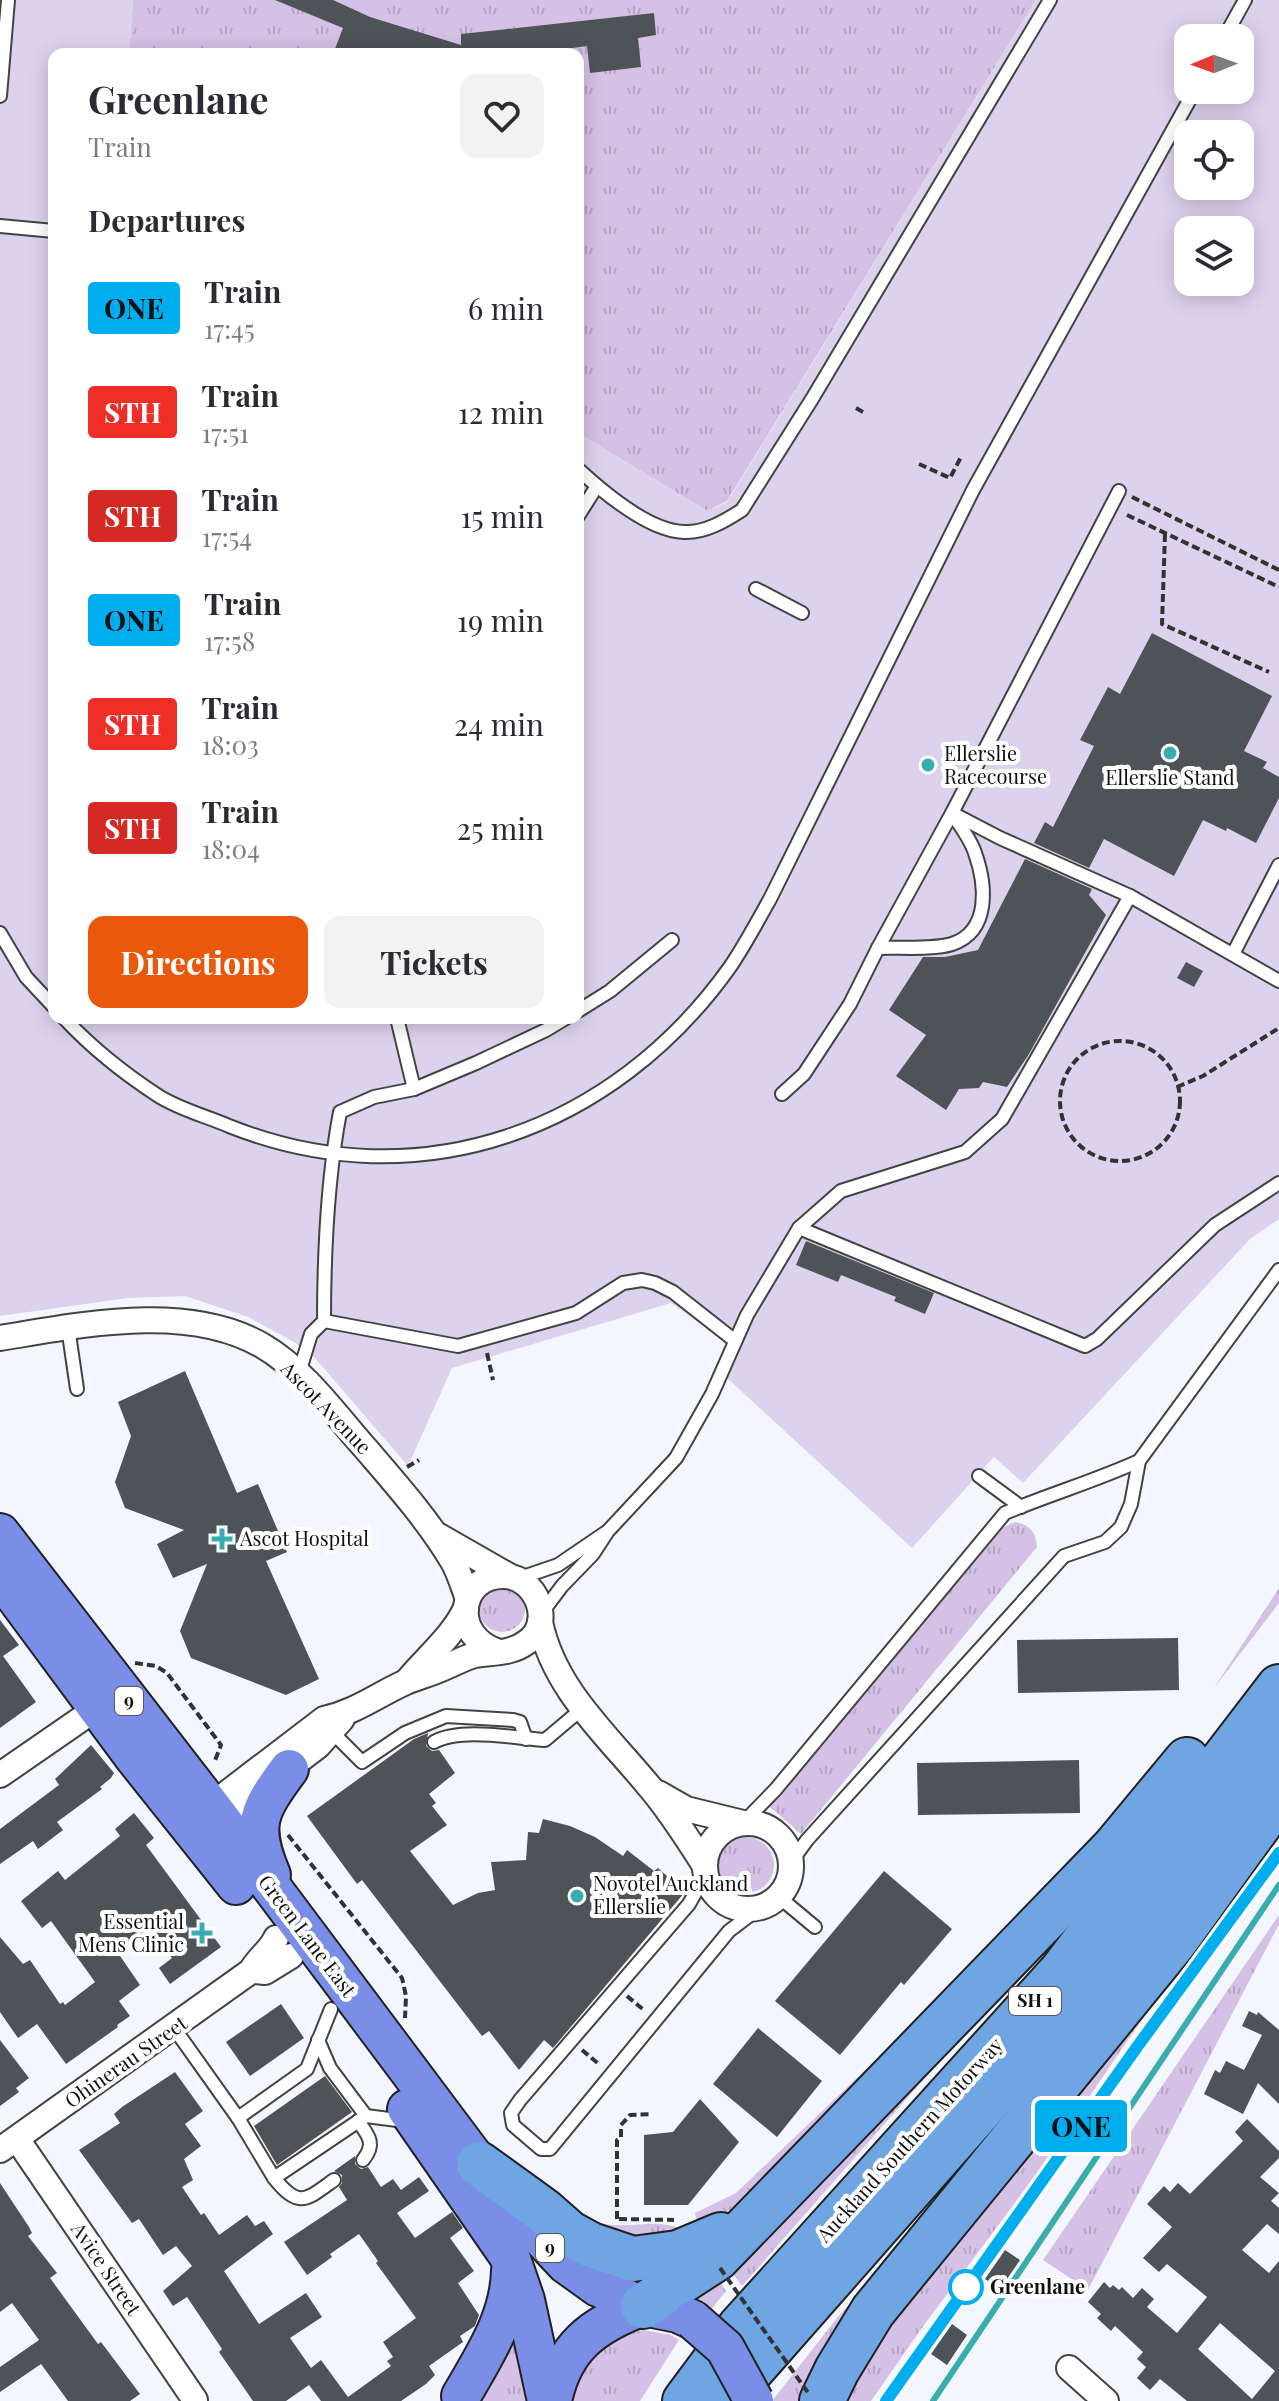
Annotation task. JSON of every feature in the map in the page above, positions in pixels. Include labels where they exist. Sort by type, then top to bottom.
[{"type":"highway","points":[[643,2306],[717,2258],[1114,1848],[1208,1736],[1279,1675]]},
{"type":"highway","name":"Auckland Southern Motorway","points":[[685,2401],[740,2327],[1061,1972],[1279,1687]]},
{"type":"highway","name":"Auckland Southern Motorway","points":[[724,2401],[1112,1960],[1279,1740]]},
{"type":"highway","points":[[816,2397],[837,2370],[873,2311],[1175,1941],[1279,1797]]},
{"type":"highway","points":[[479,2164],[569,2233],[591,2245],[633,2259],[678,2253],[714,2240],[766,2204]]},
{"type":"main road","name":"Green Lane East","points":[[0,1533],[284,1933],[479,2164],[566,2264],[598,2287],[643,2306],[678,2313],[693,2320],[725,2348],[754,2401]]},
{"type":"main road","name":"Green Lane East","points":[[0,1576],[97,1708],[204,1821]]},
{"type":"main road","points":[[284,1933],[261,1850],[259,1829],[261,1812],[289,1769]]},
{"type":"main road","name":"Green Lane East","points":[[284,1933],[324,2025],[416,2122],[511,2259],[525,2300],[549,2401]]},
{"type":"main road","points":[[461,2396],[496,2336],[507,2303],[511,2259]]},
{"type":"main road","name":"Green Lane East","points":[[549,2401],[574,2348],[605,2322],[643,2306]]},
{"type":"street","name":"Ascot Avenue","points":[[0,1338],[68,1327],[149,1321],[188,1322],[224,1329],[263,1346],[299,1373],[394,1481],[454,1562],[467,1604]]},
{"type":"street","name":"Ascot Avenue","points":[[434,1533],[514,1578]]},
{"type":"street","points":[[407,1681],[460,1621],[467,1604],[484,1581],[497,1576],[514,1578],[533,1589],[544,1640],[562,1681],[652,1790],[705,1870],[719,1898],[744,1910],[768,1903],[791,1874],[788,1849],[770,1828],[686,1809],[652,1790]]},
{"type":"street","points":[[467,1604],[469,1632],[478,1642],[562,1681]]},
{"type":"street","points":[[204,1821],[289,1769],[318,1746],[339,1723],[407,1681],[471,1656],[514,1650],[530,1640],[540,1618]]},
{"type":"street","points":[[0,1775],[97,1708]]},
{"type":"street","points":[[204,1821],[324,1719],[339,1723]]},
{"type":"street","points":[[705,1870],[707,1854],[720,1833],[743,1823]]},
{"type":"street","name":"Ohinerau Street","points":[[9,2144],[251,1971],[258,1959],[284,1933]]},
{"type":"street","name":"Avice Street","points":[[9,2144],[195,2400]]},
{"type":"street","points":[[1069,2368],[1106,2401]]},
{"type":"lane","points":[[0,96],[8,0]]},
{"type":"lane","points":[[584,474],[633,512],[667,529],[685,532],[704,530],[742,510],[812,399],[1050,0]]},
{"type":"lane","points":[[1232,24],[1245,0]]},
{"type":"lane","points":[[70,1024],[159,1097],[258,1137],[333,1152],[364,1155],[433,1153],[507,1138],[547,1122],[619,1080],[686,1020],[729,968],[770,899],[973,490],[1187,104]]},
{"type":"lane","points":[[0,226],[48,230]]},
{"type":"lane","points":[[584,507],[597,486]]},
{"type":"lane","points":[[782,1094],[804,1074],[850,1004],[1119,491]]},
{"type":"lane","points":[[756,589],[802,613]]},
{"type":"lane","points":[[952,813],[1130,896],[1279,981]]},
{"type":"lane","points":[[878,948],[949,945],[966,938],[980,918],[985,889],[974,850],[952,813]]},
{"type":"lane","points":[[1233,954],[1279,865]]},
{"type":"lane","points":[[540,1618],[608,1531],[676,1458],[712,1394],[734,1340],[799,1228],[841,1191],[965,1152],[1002,1119],[1130,896]]},
{"type":"lane","points":[[0,933],[26,977],[48,1001]]},
{"type":"lane","points":[[584,1007],[610,991],[672,940]]},
{"type":"lane","points":[[398,1024],[414,1089]]},
{"type":"lane","points":[[299,1373],[311,1334],[324,1321],[324,1255],[333,1152],[340,1112],[374,1097],[414,1089],[556,1024]]},
{"type":"lane","points":[[799,1228],[1085,1346],[1097,1339],[1215,1225],[1279,1183]]},
{"type":"lane","points":[[791,1862],[807,1840],[1064,1556],[1105,1542],[1121,1527],[1131,1504],[1139,1461],[1279,1270]]},
{"type":"lane","points":[[324,1321],[458,1346],[576,1313],[623,1283],[642,1280],[673,1292],[734,1340]]},
{"type":"lane","points":[[68,1327],[77,1389]]},
{"type":"lane","points":[[743,1823],[776,1789],[1005,1513],[1049,1494],[1096,1481],[1139,1461]]},
{"type":"lane","points":[[979,1476],[1021,1507]]},
{"type":"lane","points":[[514,1578],[558,1565],[608,1531]]},
{"type":"lane","points":[[434,1742],[461,1734],[545,1740],[583,1708]]},
{"type":"lane","points":[[339,1723],[362,1762],[405,1733],[446,1716],[520,1722],[526,1739]]},
{"type":"lane","points":[[705,1870],[689,1904],[511,2113],[513,2125],[541,2149],[550,2149],[729,1931],[768,1903],[815,1927]]},
{"type":"lane","points":[[238,2118],[307,2069],[324,2025]]},
{"type":"lane","points":[[324,2025],[330,2068],[371,2137],[372,2147],[363,2160]]},
{"type":"lane","points":[[174,2028],[287,2194],[298,2198],[309,2197],[334,2180]]},
{"type":"lane","points":[[274,2178],[362,2118],[416,2122]]},
{"type":"path","points":[[856,408],[865,413]]},
{"type":"path","points":[[919,464],[950,478],[961,457]]},
{"type":"path","points":[[1119,491],[1279,570]]},
{"type":"path","points":[[1127,515],[1279,587]]},
{"type":"path","points":[[1165,534],[1162,624],[1269,672]]},
{"type":"path","points":[[1177,1087],[1203,1076],[1279,1028]]},
{"type":"path","points":[[1127,1041],[1147,1047],[1164,1060],[1175,1077],[1177,1087],[1180,1098],[1177,1119],[1169,1136],[1156,1150],[1139,1159],[1121,1162],[1102,1159],[1085,1151],[1071,1138],[1062,1120],[1059,1102],[1062,1083],[1072,1064],[1087,1050],[1106,1042],[1127,1041]]},
{"type":"path","points":[[483,1339],[493,1380]]},
{"type":"path","points":[[404,1469],[419,1460]]},
{"type":"path","points":[[283,1828],[402,1978],[406,2025]]},
{"type":"path","points":[[619,1990],[650,2015]]},
{"type":"path","points":[[574,2043],[605,2069]]},
{"type":"path","points":[[617,2219],[617,2140],[621,2137],[621,2125],[630,2115],[652,2114]]},
{"type":"path","points":[[606,2219],[675,2220],[685,2225]]},
{"type":"path","points":[[720,2268],[816,2397]]},
{"type":"green space","points":[[133,0],[1036,0],[727,501],[707,511],[584,437],[584,48],[129,48]]},
{"type":"green space","points":[[1015,1522],[1031,1530],[1037,1547],[801,1834],[769,1806],[1004,1527]]},
{"type":"green space","points":[[502,1586],[518,1593],[525,1609],[518,1625],[502,1632],[486,1625],[479,1609],[486,1593]]},
{"type":"green space","points":[[1279,1588],[1279,1603],[1214,1688]]},
{"type":"green space","points":[[746,1837],[766,1845],[774,1865],[766,1885],[746,1893],[726,1885],[718,1865],[726,1845]]},
{"type":"green space","points":[[1279,1915],[1279,1924],[1088,2290],[1043,2260]]},
{"type":"green space","points":[[1010,1981],[742,2286],[726,2264]]},
{"type":"green space","points":[[1155,2000],[1041,2168],[871,2401],[835,2401],[852,2369]]},
{"type":"green space","points":[[923,2015],[736,2214],[703,2235],[678,2246],[628,2246],[592,2235],[558,2212],[562,2207],[602,2224],[662,2224],[691,2233],[698,2225],[695,2213],[736,2193]]},
{"type":"green space","points":[[966,2176],[810,2401],[772,2401],[837,2318]]},
{"type":"green space","points":[[716,2275],[726,2291],[710,2311],[696,2299]]},
{"type":"green space","points":[[514,2307],[529,2401],[470,2401]]},
{"type":"green space","points":[[644,2330],[671,2335],[679,2340],[640,2401],[566,2401],[573,2374],[618,2334]]},
{"type":"shaded area","name":"Ellerslie Racecourse","points":[[0,0],[133,0],[129,48],[48,48],[48,1024],[584,1024],[584,437],[707,511],[727,502],[1036,0],[1279,0],[1279,1219],[1250,1239],[1023,1483],[994,1457],[912,1548],[727,1378],[740,1352],[671,1303],[452,1368],[408,1466],[314,1357],[294,1342],[248,1317],[185,1296],[128,1298],[0,1316]]},
{"type":"building","points":[[275,0],[333,0],[370,17],[461,45],[461,34],[654,13],[656,35],[638,38],[641,67],[590,73],[587,46],[335,48],[343,28]]},
{"type":"building","name":"Ellerslie Stand","points":[[1152,633],[1272,696],[1244,751],[1267,762],[1263,768],[1279,777],[1279,798],[1256,843],[1203,820],[1174,876],[1104,839],[1089,868],[1034,843],[1045,822],[1053,827],[1094,746],[1080,740],[1108,687],[1120,694]]},
{"type":"building","points":[[1025,859],[1092,889],[1089,895],[1106,915],[1029,1054],[1007,1087],[983,1082],[979,1088],[959,1089],[946,1110],[896,1076],[926,1035],[889,1010],[923,957],[945,957],[978,950]]},
{"type":"building","points":[[1186,962],[1203,971],[1194,987],[1177,978]]},
{"type":"building","points":[[806,1241],[934,1293],[925,1314],[894,1301],[896,1297],[841,1275],[838,1282],[796,1265]]},
{"type":"building","points":[[185,1371],[237,1493],[258,1484],[287,1552],[266,1561],[319,1679],[286,1695],[191,1658],[180,1631],[207,1564],[173,1578],[157,1544],[184,1530],[125,1508],[115,1482],[131,1436],[118,1402]]},
{"type":"building","points":[[0,1620],[19,1645],[3,1656],[36,1702],[0,1728]]},
{"type":"building","points":[[1178,1638],[1179,1690],[1018,1693],[1017,1640]]},
{"type":"building","name":"Novotel Auckland Ellerslie","points":[[428,1733],[426,1746],[432,1751],[439,1750],[455,1773],[429,1794],[436,1803],[432,1806],[447,1825],[410,1851],[453,1905],[478,1893],[495,1890],[491,1862],[526,1860],[528,1832],[539,1833],[543,1819],[595,1837],[623,1856],[627,1850],[654,1871],[658,1868],[685,1892],[553,2048],[544,2040],[519,2070],[489,2031],[482,2036],[362,1880],[357,1884],[307,1816],[414,1739]]},
{"type":"building","points":[[91,1745],[114,1773],[111,1778],[100,1787],[102,1789],[57,1822],[63,1830],[38,1849],[33,1841],[0,1864],[0,1829],[59,1785],[55,1779]]},
{"type":"building","points":[[1079,1760],[1080,1813],[918,1815],[917,1763]]},
{"type":"building","points":[[134,1813],[154,1838],[146,1845],[221,1947],[170,1984],[159,1968],[172,1958],[150,1929],[118,1953],[140,1985],[119,2001],[130,2016],[66,2064],[37,2024],[18,2038],[0,2012],[0,1937],[23,1964],[30,1960],[60,2004],[63,2002],[65,2005],[95,1982],[51,1921],[42,1928],[21,1901],[58,1871],[65,1880],[120,1836],[115,1829]]},
{"type":"building","points":[[884,1871],[952,1929],[904,1985],[901,1982],[840,2055],[775,2001]]},
{"type":"building","points":[[281,2004],[304,2038],[250,2076],[226,2042]]},
{"type":"building","points":[[1249,2011],[1257,2015],[1258,2012],[1279,2030],[1279,2104],[1258,2083],[1243,2114],[1204,2094],[1215,2070],[1220,2073],[1226,2061],[1244,2070],[1262,2035],[1242,2026]]},
{"type":"building","points":[[758,2028],[822,2081],[777,2137],[713,2084]]},
{"type":"building","points":[[0,2040],[29,2078],[16,2088],[19,2092],[0,2106]]},
{"type":"building","points":[[175,2072],[203,2111],[185,2124],[201,2146],[184,2159],[193,2180],[182,2187],[219,2235],[247,2215],[255,2226],[264,2221],[273,2234],[224,2271],[259,2324],[306,2293],[322,2317],[290,2338],[311,2368],[321,2360],[348,2397],[391,2366],[387,2361],[393,2357],[383,2342],[416,2318],[359,2234],[307,2275],[284,2242],[347,2200],[339,2187],[342,2175],[334,2171],[355,2156],[355,2164],[361,2169],[368,2167],[381,2187],[393,2179],[401,2190],[419,2177],[429,2191],[397,2213],[415,2238],[452,2212],[463,2228],[450,2238],[474,2271],[458,2283],[479,2315],[475,2326],[460,2336],[463,2342],[429,2366],[435,2375],[426,2384],[401,2401],[321,2401],[309,2385],[286,2401],[253,2401],[219,2352],[222,2349],[187,2297],[173,2306],[163,2291],[192,2266],[176,2246],[163,2255],[139,2219],[132,2223],[79,2150],[120,2123],[114,2114],[122,2107]]},
{"type":"building","points":[[325,2076],[352,2112],[277,2165],[254,2126]]},
{"type":"building","points":[[700,2099],[739,2142],[688,2205],[644,2205],[644,2135],[673,2132]]},
{"type":"building","points":[[1247,2119],[1279,2151],[1279,2158],[1260,2177],[1279,2193],[1271,2201],[1279,2208],[1279,2234],[1267,2224],[1242,2250],[1269,2273],[1279,2261],[1279,2401],[1187,2401],[1160,2379],[1150,2390],[1137,2378],[1146,2367],[1137,2359],[1143,2352],[1115,2326],[1111,2331],[1097,2318],[1101,2314],[1088,2302],[1104,2282],[1110,2288],[1113,2285],[1119,2290],[1122,2287],[1133,2298],[1142,2288],[1154,2299],[1147,2307],[1177,2333],[1207,2297],[1167,2264],[1159,2272],[1143,2258],[1172,2227],[1147,2204],[1164,2186],[1170,2192],[1178,2183],[1190,2194],[1243,2141],[1235,2132]],"holes":[[[1220,2323],[1275,2371],[1252,2399],[1198,2349]]]},
{"type":"building","points":[[0,2183],[29,2227],[32,2233],[28,2236],[57,2273],[50,2278],[98,2344],[101,2342],[140,2394],[130,2401],[68,2401],[41,2364],[0,2392],[0,2367],[39,2340],[12,2303],[0,2312]]},
{"type":"building","points":[[1005,2250],[1020,2260],[1000,2289],[985,2279]]},
{"type":"building","points":[[952,2324],[967,2335],[947,2365],[931,2354]]},
{"type":"railway","points":[[885,2401],[1137,2047],[1279,1854]]},
{"type":"railway","points":[[933,2401],[1279,1885]]},
{"type":"train","name":"ONE","points":[[886,2401],[1279,1853]]},
{"type":"place","name":"Ellerslie Stand","points":[[1170,753]]},
{"type":"place","name":"Ellerslie Racecourse","points":[[928,765]]},
{"type":"place","name":"Ascot Hospital","points":[[222,1539]]},
{"type":"place","name":"Novotel Auckland Ellerslie","points":[[577,1896]]},
{"type":"place","name":"Essential Mens Clinic","points":[[202,1933]]},
{"type":"place","name":"Greenlane","points":[[966,2287]]}]
